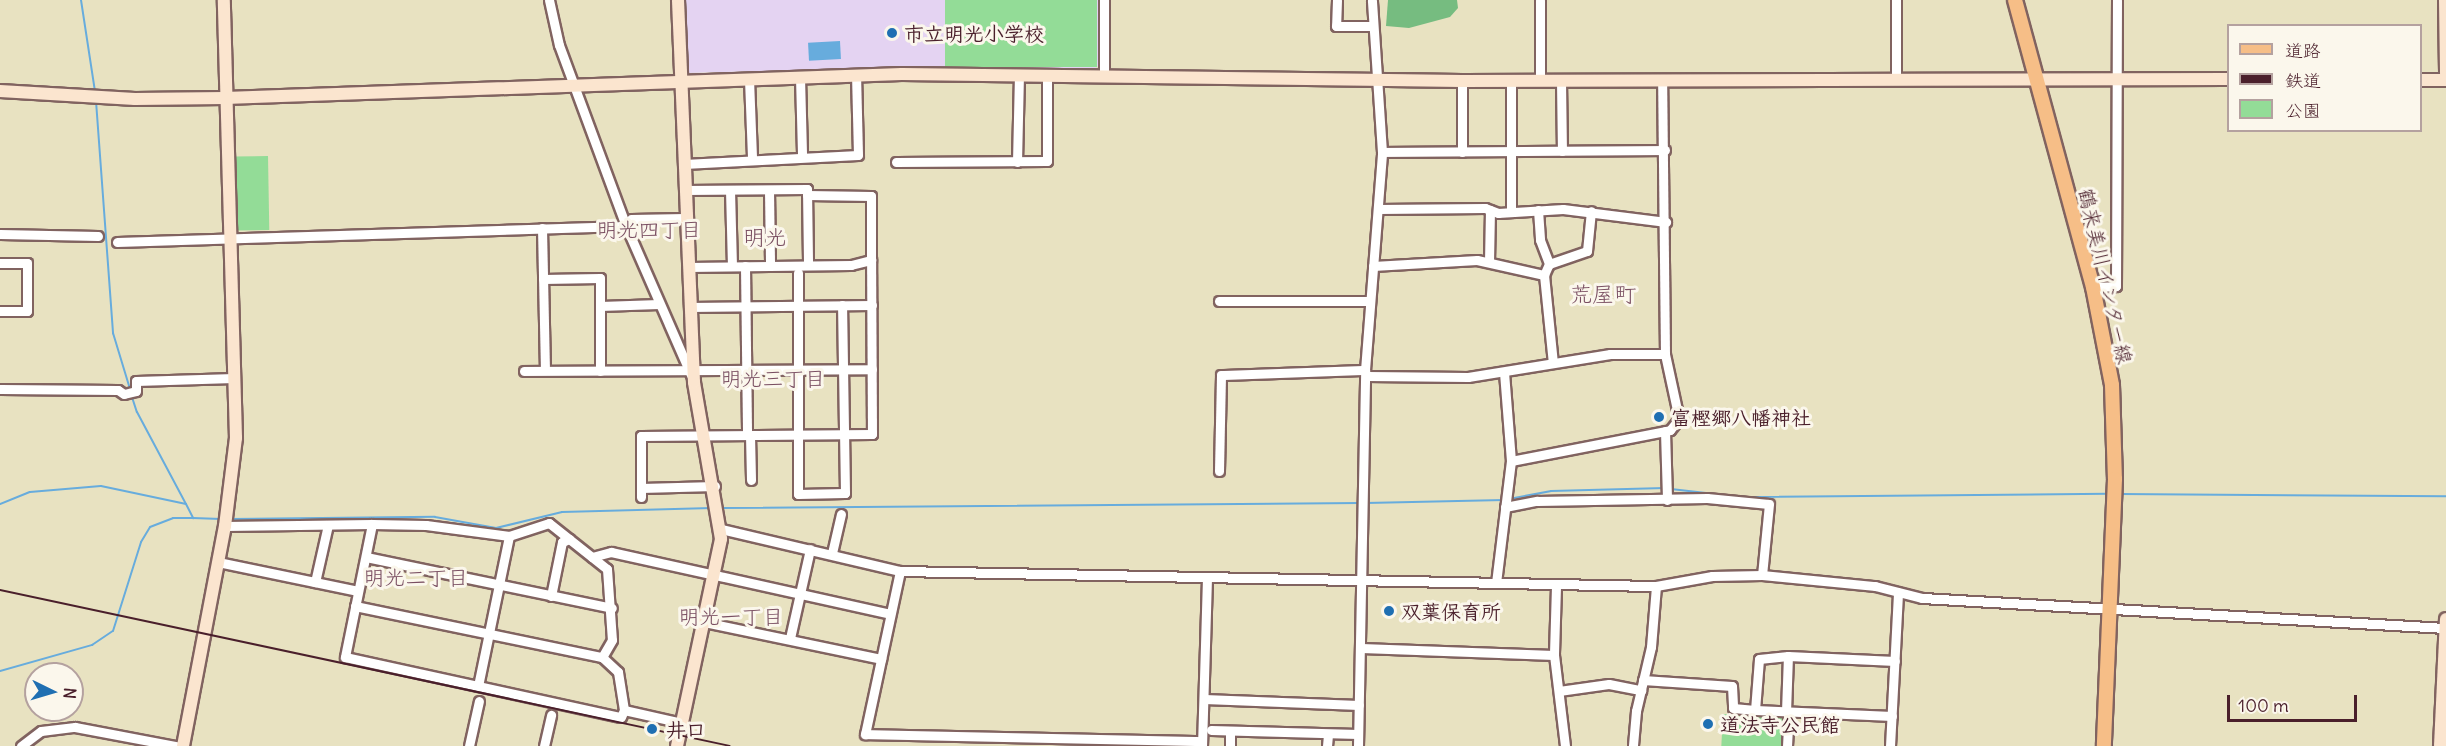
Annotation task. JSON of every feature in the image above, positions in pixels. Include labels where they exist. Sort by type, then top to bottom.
[{"type":"main road","name":"鶴来美川インター線","points":[[2015,0],[2093,287],[2112,385],[2115,484],[2104,746]]},
{"type":"street","points":[[183,746],[218,562],[236,438],[224,0]]},
{"type":"street","points":[[549,0],[574,86],[659,304],[691,375],[715,486],[721,529],[704,622],[677,746]]},
{"type":"street","points":[[678,0],[691,375]]},
{"type":"street","points":[[1104,0],[1104,75]]},
{"type":"street","points":[[1336,0],[1336,26],[1372,26]]},
{"type":"street","points":[[1358,746],[1366,373],[1369,301],[1382,152],[1372,0]]},
{"type":"street","points":[[1540,0],[1540,81]]},
{"type":"street","points":[[1896,0],[1896,80]]},
{"type":"street","points":[[2093,287],[2116,286],[2117,0]]},
{"type":"street","points":[[2422,80],[2446,78],[2445,0]]},
{"type":"street","points":[[0,91],[102,96],[225,98],[856,75],[1104,75],[1462,81],[2227,79]]},
{"type":"street","points":[[684,164],[752,158],[858,155],[856,75]]},
{"type":"street","points":[[896,162],[1047,162],[1047,75]]},
{"type":"street","points":[[1017,162],[1019,76]]},
{"type":"street","points":[[800,77],[802,156]]},
{"type":"street","points":[[749,79],[752,158]]},
{"type":"street","points":[[1511,461],[1665,430],[1679,418],[1665,354],[1666,222],[1662,80]]},
{"type":"street","points":[[1462,81],[1462,152]]},
{"type":"street","points":[[1511,81],[1511,212]]},
{"type":"street","points":[[1561,81],[1562,151]]},
{"type":"street","points":[[1382,152],[1665,150]]},
{"type":"street","points":[[685,190],[807,189],[808,265]]},
{"type":"street","points":[[730,190],[732,266]]},
{"type":"street","points":[[769,190],[770,265]]},
{"type":"street","points":[[715,486],[641,492],[641,436],[872,434],[871,196],[807,195]]},
{"type":"street","points":[[1378,209],[1592,211],[1666,222]]},
{"type":"street","points":[[1489,262],[1490,210]]},
{"type":"street","points":[[1538,210],[1540,240],[1549,264],[1544,275],[1553,363]]},
{"type":"street","points":[[1549,264],[1587,251],[1592,211]]},
{"type":"street","points":[[117,242],[542,228],[685,218]]},
{"type":"street","points":[[542,228],[545,370]]},
{"type":"street","points":[[0,234],[98,236]]},
{"type":"street","points":[[688,267],[851,265],[871,260]]},
{"type":"street","points":[[1373,266],[1489,262],[1544,275]]},
{"type":"street","points":[[0,263],[27,263],[27,311],[0,311]]},
{"type":"street","points":[[745,266],[745,371],[751,480]]},
{"type":"street","points":[[798,273],[798,494],[845,493],[842,305]]},
{"type":"street","points":[[543,279],[600,278],[600,371]]},
{"type":"street","points":[[1218,301],[1369,301]]},
{"type":"street","points":[[600,306],[659,304]]},
{"type":"street","points":[[689,307],[872,305]]},
{"type":"street","points":[[1219,471],[1221,375],[1366,373],[1468,377],[1610,354],[1665,354]]},
{"type":"street","points":[[524,371],[600,371],[691,375],[745,371],[872,369]]},
{"type":"street","points":[[1496,583],[1511,461],[1504,372]]},
{"type":"street","points":[[0,389],[118,390],[124,394],[136,391],[136,381],[234,378]]},
{"type":"street","points":[[1665,430],[1666,499]]},
{"type":"street","points":[[1506,502],[1666,499],[1769,504],[1762,575]]},
{"type":"street","points":[[832,553],[841,514]]},
{"type":"street","points":[[225,521],[328,525],[426,525],[509,536],[549,523],[607,569],[612,608],[612,640],[602,657]]},
{"type":"street","points":[[355,606],[602,657],[618,672],[624,710],[621,717],[345,657],[355,606],[358,591],[366,557],[372,524]]},
{"type":"street","points":[[315,582],[328,525]]},
{"type":"street","points":[[721,529],[832,553],[900,571],[1556,586],[1656,586],[1712,576],[1762,575],[1875,586],[1922,598],[2109,611],[2446,628]]},
{"type":"street","points":[[478,686],[509,536]]},
{"type":"street","points":[[552,596],[562,542],[569,539]]},
{"type":"street","points":[[790,638],[810,549]]},
{"type":"street","points":[[592,557],[611,552],[890,614]]},
{"type":"street","points":[[366,557],[612,608]]},
{"type":"street","points":[[218,562],[358,591]]},
{"type":"street","points":[[900,571],[865,734],[1202,743],[1207,578]]},
{"type":"street","points":[[1556,586],[1554,655],[1565,746]]},
{"type":"street","points":[[1633,746],[1642,685],[1651,647],[1656,586]]},
{"type":"street","points":[[1890,746],[1899,592]]},
{"type":"street","points":[[2440,746],[2446,619]]},
{"type":"street","points":[[704,622],[881,658]]},
{"type":"street","points":[[1361,648],[1554,655]]},
{"type":"street","points":[[1755,710],[1759,659],[1788,656],[1895,662]]},
{"type":"street","points":[[1787,746],[1788,656]]},
{"type":"street","points":[[1559,691],[1609,684],[1732,686],[1733,708],[1892,716]]},
{"type":"street","points":[[1204,699],[1359,705]]},
{"type":"street","points":[[469,746],[479,700]]},
{"type":"street","points":[[624,710],[682,723]]},
{"type":"street","points":[[544,746],[551,715]]},
{"type":"street","points":[[21,746],[41,731],[75,727],[176,746]]},
{"type":"street","points":[[1211,730],[1358,734]]},
{"type":"street","points":[[1230,731],[1230,746]]},
{"type":"street","points":[[1328,734],[1328,746]]},
{"type":"shaded area","name":"市立明光小学校","points":[[685,0],[1098,0],[1098,66],[1094,69],[933,67],[687,73]]},
{"type":"green space","points":[[945,0],[1097,0],[1097,67],[945,67]]},
{"type":"green space","points":[[1388,0],[1457,0],[1458,8],[1450,17],[1409,28],[1386,26]]},
{"type":"green space","points":[[268,156],[269,230],[235,231],[234,157]]},
{"type":"green space","points":[[1723,714],[1784,717],[1782,746],[1721,746]]},
{"type":"water","points":[[840,41],[841,59],[809,61],[808,43]]},
{"type":"waterway","points":[[81,0],[95,92]]},
{"type":"waterway","points":[[96,101],[113,333],[130,389]]},
{"type":"waterway","points":[[131,394],[137,412],[186,504]]},
{"type":"waterway","points":[[0,504],[30,492],[101,486],[186,504],[193,518],[221,519]]},
{"type":"waterway","points":[[1509,499],[1551,491],[1665,488]]},
{"type":"waterway","points":[[1671,489],[1715,494]]},
{"type":"waterway","points":[[1745,497],[2108,494]]},
{"type":"waterway","points":[[2120,494],[2446,496]]},
{"type":"waterway","points":[[1366,503],[1504,500]]},
{"type":"waterway","points":[[721,508],[1360,503]]},
{"type":"waterway","points":[[230,519],[435,517],[496,528],[562,512],[712,508]]},
{"type":"waterway","points":[[0,671],[92,645],[113,631],[141,542],[150,527],[173,518],[192,518]]},
{"type":"railway","points":[[0,590],[730,746]]},
{"type":"place","name":"市立明光小学校","points":[[892,33]]},
{"type":"place","name":"富樫郷八幡神社","points":[[1659,417]]},
{"type":"place","name":"双葉保育所","points":[[1389,611]]},
{"type":"place","name":"道法寺公民館","points":[[1708,724]]},
{"type":"place","name":"井口","points":[[652,729]]},
{"type":"district","name":"明光四丁目","points":[[649,230]]},
{"type":"district","name":"明光","points":[[765,238]]},
{"type":"district","name":"荒屋町","points":[[1603,295]]},
{"type":"district","name":"明光三丁目","points":[[773,379]]},
{"type":"district","name":"明光二丁目","points":[[416,578]]},
{"type":"district","name":"明光一丁目","points":[[731,617]]}]
